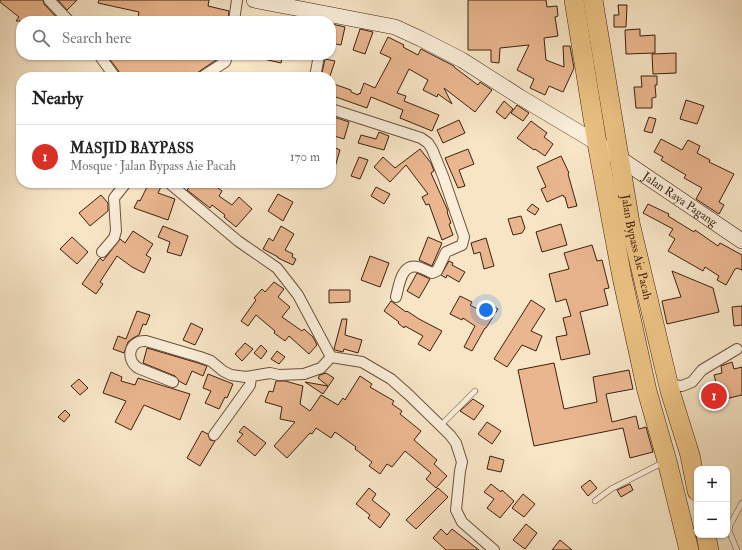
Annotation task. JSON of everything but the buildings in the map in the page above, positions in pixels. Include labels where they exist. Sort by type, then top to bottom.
[{"type":"highway","points":[[574,0],[597,143],[622,277],[647,391],[679,458],[689,550]]},
{"type":"highway","name":"Jalan Bypass Aie Pacah","points":[[593,0],[630,223],[670,391],[679,458],[694,486]]},
{"type":"highway","points":[[707,538],[709,550]]},
{"type":"main road","name":"Jalan Raya Pagang","points":[[254,0],[320,16]]},
{"type":"main road","name":"Jalan Raya Pagang","points":[[336,19],[395,27],[462,60],[619,157],[742,241]]},
{"type":"street","points":[[49,0],[64,16]]},
{"type":"street","points":[[235,16],[237,0]]},
{"type":"street","points":[[103,60],[111,72]]},
{"type":"street","points":[[210,72],[226,60]]},
{"type":"street","points":[[316,72],[318,60]]},
{"type":"street","points":[[336,111],[421,138],[428,143],[443,176],[464,236],[462,244],[446,252],[437,271],[432,273],[417,266],[408,268],[402,273],[396,297]]},
{"type":"street","points":[[102,252],[114,238],[116,231],[114,198],[122,188]]},
{"type":"street","points":[[174,188],[238,241],[277,268],[298,295],[330,357]]},
{"type":"street","points":[[173,382],[134,365],[130,358],[136,342],[140,340],[146,341],[200,357],[211,361],[223,371],[231,375],[246,377],[270,373],[279,375],[304,374],[321,368],[330,357]]},
{"type":"street","points":[[670,391],[671,385],[682,386],[692,382],[702,370],[737,349]]},
{"type":"street","points":[[330,357],[362,362],[391,379],[409,395],[456,443],[462,462],[456,510],[462,522],[494,550]]},
{"type":"street","points":[[214,435],[250,384],[251,376]]},
{"type":"lane","points":[[440,426],[475,391]]},
{"type":"lane","points":[[595,501],[611,489],[679,458]]},
{"type":"lane","points":[[737,550],[729,531],[730,525],[742,503]]},
{"type":"place","name":"MASJID BAYPASS","points":[[714,396]]}]
